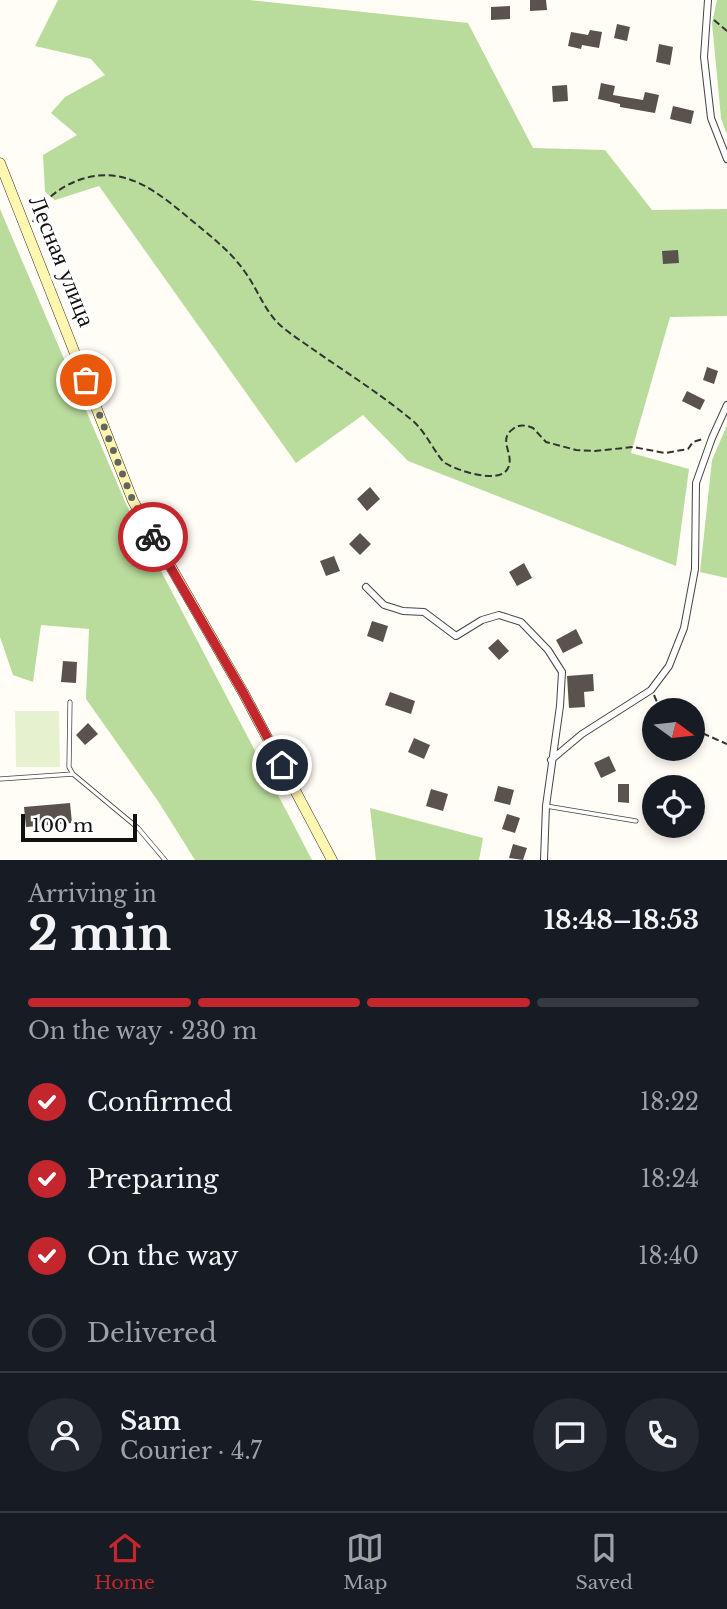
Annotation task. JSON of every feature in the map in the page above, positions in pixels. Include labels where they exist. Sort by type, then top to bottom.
[{"type":"main road","name":"Лесная улица","points":[[0,163],[133,501],[244,694],[331,860]]},
{"type":"street","points":[[708,0],[704,57],[711,118],[727,159]]},
{"type":"street","points":[[551,760],[582,734],[651,690],[669,666],[684,628],[695,569],[696,483],[727,405]]},
{"type":"street","points":[[366,587],[384,605],[403,611],[424,612],[456,636],[482,620],[499,615],[521,622],[548,650],[562,672],[546,806],[544,860]]},
{"type":"lane","points":[[70,702],[69,767],[73,775],[138,828],[165,860]]},
{"type":"lane","points":[[0,779],[73,775]]},
{"type":"lane","points":[[546,806],[636,821]]},
{"type":"path","points":[[706,13],[727,31]]},
{"type":"path","points":[[29,234],[40,208],[71,183],[90,177],[109,176],[144,184],[159,193],[228,252],[245,272],[268,312],[280,325],[410,418],[429,438],[443,461],[458,468],[498,477],[508,469],[510,461],[505,446],[506,437],[511,430],[519,426],[533,428],[546,442],[576,450],[633,447],[665,453],[688,449],[693,442],[712,438]]},
{"type":"path","points":[[651,690],[655,698]]},
{"type":"path","points":[[705,735],[727,744]]},
{"type":"green space","points":[[58,0],[250,0],[468,23],[533,148],[605,150],[652,210],[727,209],[727,316],[670,317],[631,453],[689,469],[676,566],[408,461],[363,415],[296,463],[99,186],[55,200],[45,192],[43,155],[77,135],[51,113],[65,97],[105,75],[91,59],[35,46]]},
{"type":"green space","points":[[717,0],[727,0],[727,135],[721,118],[712,23]]},
{"type":"green space","points":[[0,209],[126,504],[312,860],[195,860],[158,801],[86,699],[89,629],[41,625],[33,682],[13,675],[0,637]]},
{"type":"green space","points":[[727,425],[727,578],[700,572],[712,460]]},
{"type":"green space","points":[[15,711],[59,711],[60,767],[16,767]]},
{"type":"green space","points":[[370,808],[483,838],[479,860],[376,860]]},
{"type":"building","points":[[530,0],[546,0],[547,10],[530,11]]},
{"type":"building","points":[[510,6],[510,19],[491,20],[491,7]]},
{"type":"building","points":[[617,24],[630,27],[627,41],[614,38]]},
{"type":"building","points":[[590,30],[602,32],[599,48],[582,45],[581,49],[568,46],[571,32],[588,35]]},
{"type":"building","points":[[659,44],[673,47],[670,65],[656,62]]},
{"type":"building","points":[[601,83],[615,86],[613,95],[643,100],[645,92],[659,95],[655,113],[620,107],[620,104],[598,99]]},
{"type":"building","points":[[567,85],[568,101],[553,102],[552,86]]},
{"type":"building","points":[[673,106],[694,111],[691,124],[670,119]]},
{"type":"building","points":[[678,250],[679,263],[663,264],[662,251]]},
{"type":"building","points":[[707,367],[718,371],[714,384],[703,380]]},
{"type":"building","points":[[687,391],[705,400],[700,410],[682,401]]},
{"type":"building","points":[[370,487],[380,499],[367,511],[357,499]]},
{"type":"building","points":[[360,533],[371,544],[360,555],[349,544]]},
{"type":"building","points":[[334,556],[340,571],[326,576],[320,561]]},
{"type":"building","points":[[524,563],[532,578],[517,586],[509,572]]},
{"type":"building","points":[[372,621],[388,626],[383,642],[367,636]]},
{"type":"building","points":[[576,629],[583,643],[563,653],[556,640]]},
{"type":"building","points":[[498,639],[509,651],[499,660],[488,648]]},
{"type":"building","points":[[63,661],[77,662],[76,683],[61,682]]},
{"type":"building","points":[[593,674],[594,691],[584,692],[585,707],[569,708],[567,676]]},
{"type":"building","points":[[390,692],[415,701],[411,714],[385,705]]},
{"type":"building","points":[[88,723],[98,734],[85,745],[76,735]]},
{"type":"building","points":[[414,738],[430,745],[424,759],[408,752]]},
{"type":"building","points":[[609,756],[616,771],[601,778],[594,763]]},
{"type":"building","points":[[618,784],[629,784],[629,803],[618,802]]},
{"type":"building","points":[[498,786],[514,790],[510,805],[494,801]]},
{"type":"building","points":[[431,789],[448,794],[443,811],[426,806]]},
{"type":"building","points":[[70,803],[72,823],[26,827],[24,807]]},
{"type":"building","points":[[507,814],[520,818],[515,833],[502,829]]},
{"type":"building","points":[[513,844],[527,848],[523,860],[509,858]]},
{"type":"way so far","points":[[86,380],[133,501],[153,537]]},
{"type":"route","points":[[153,537],[282,765]]}]
